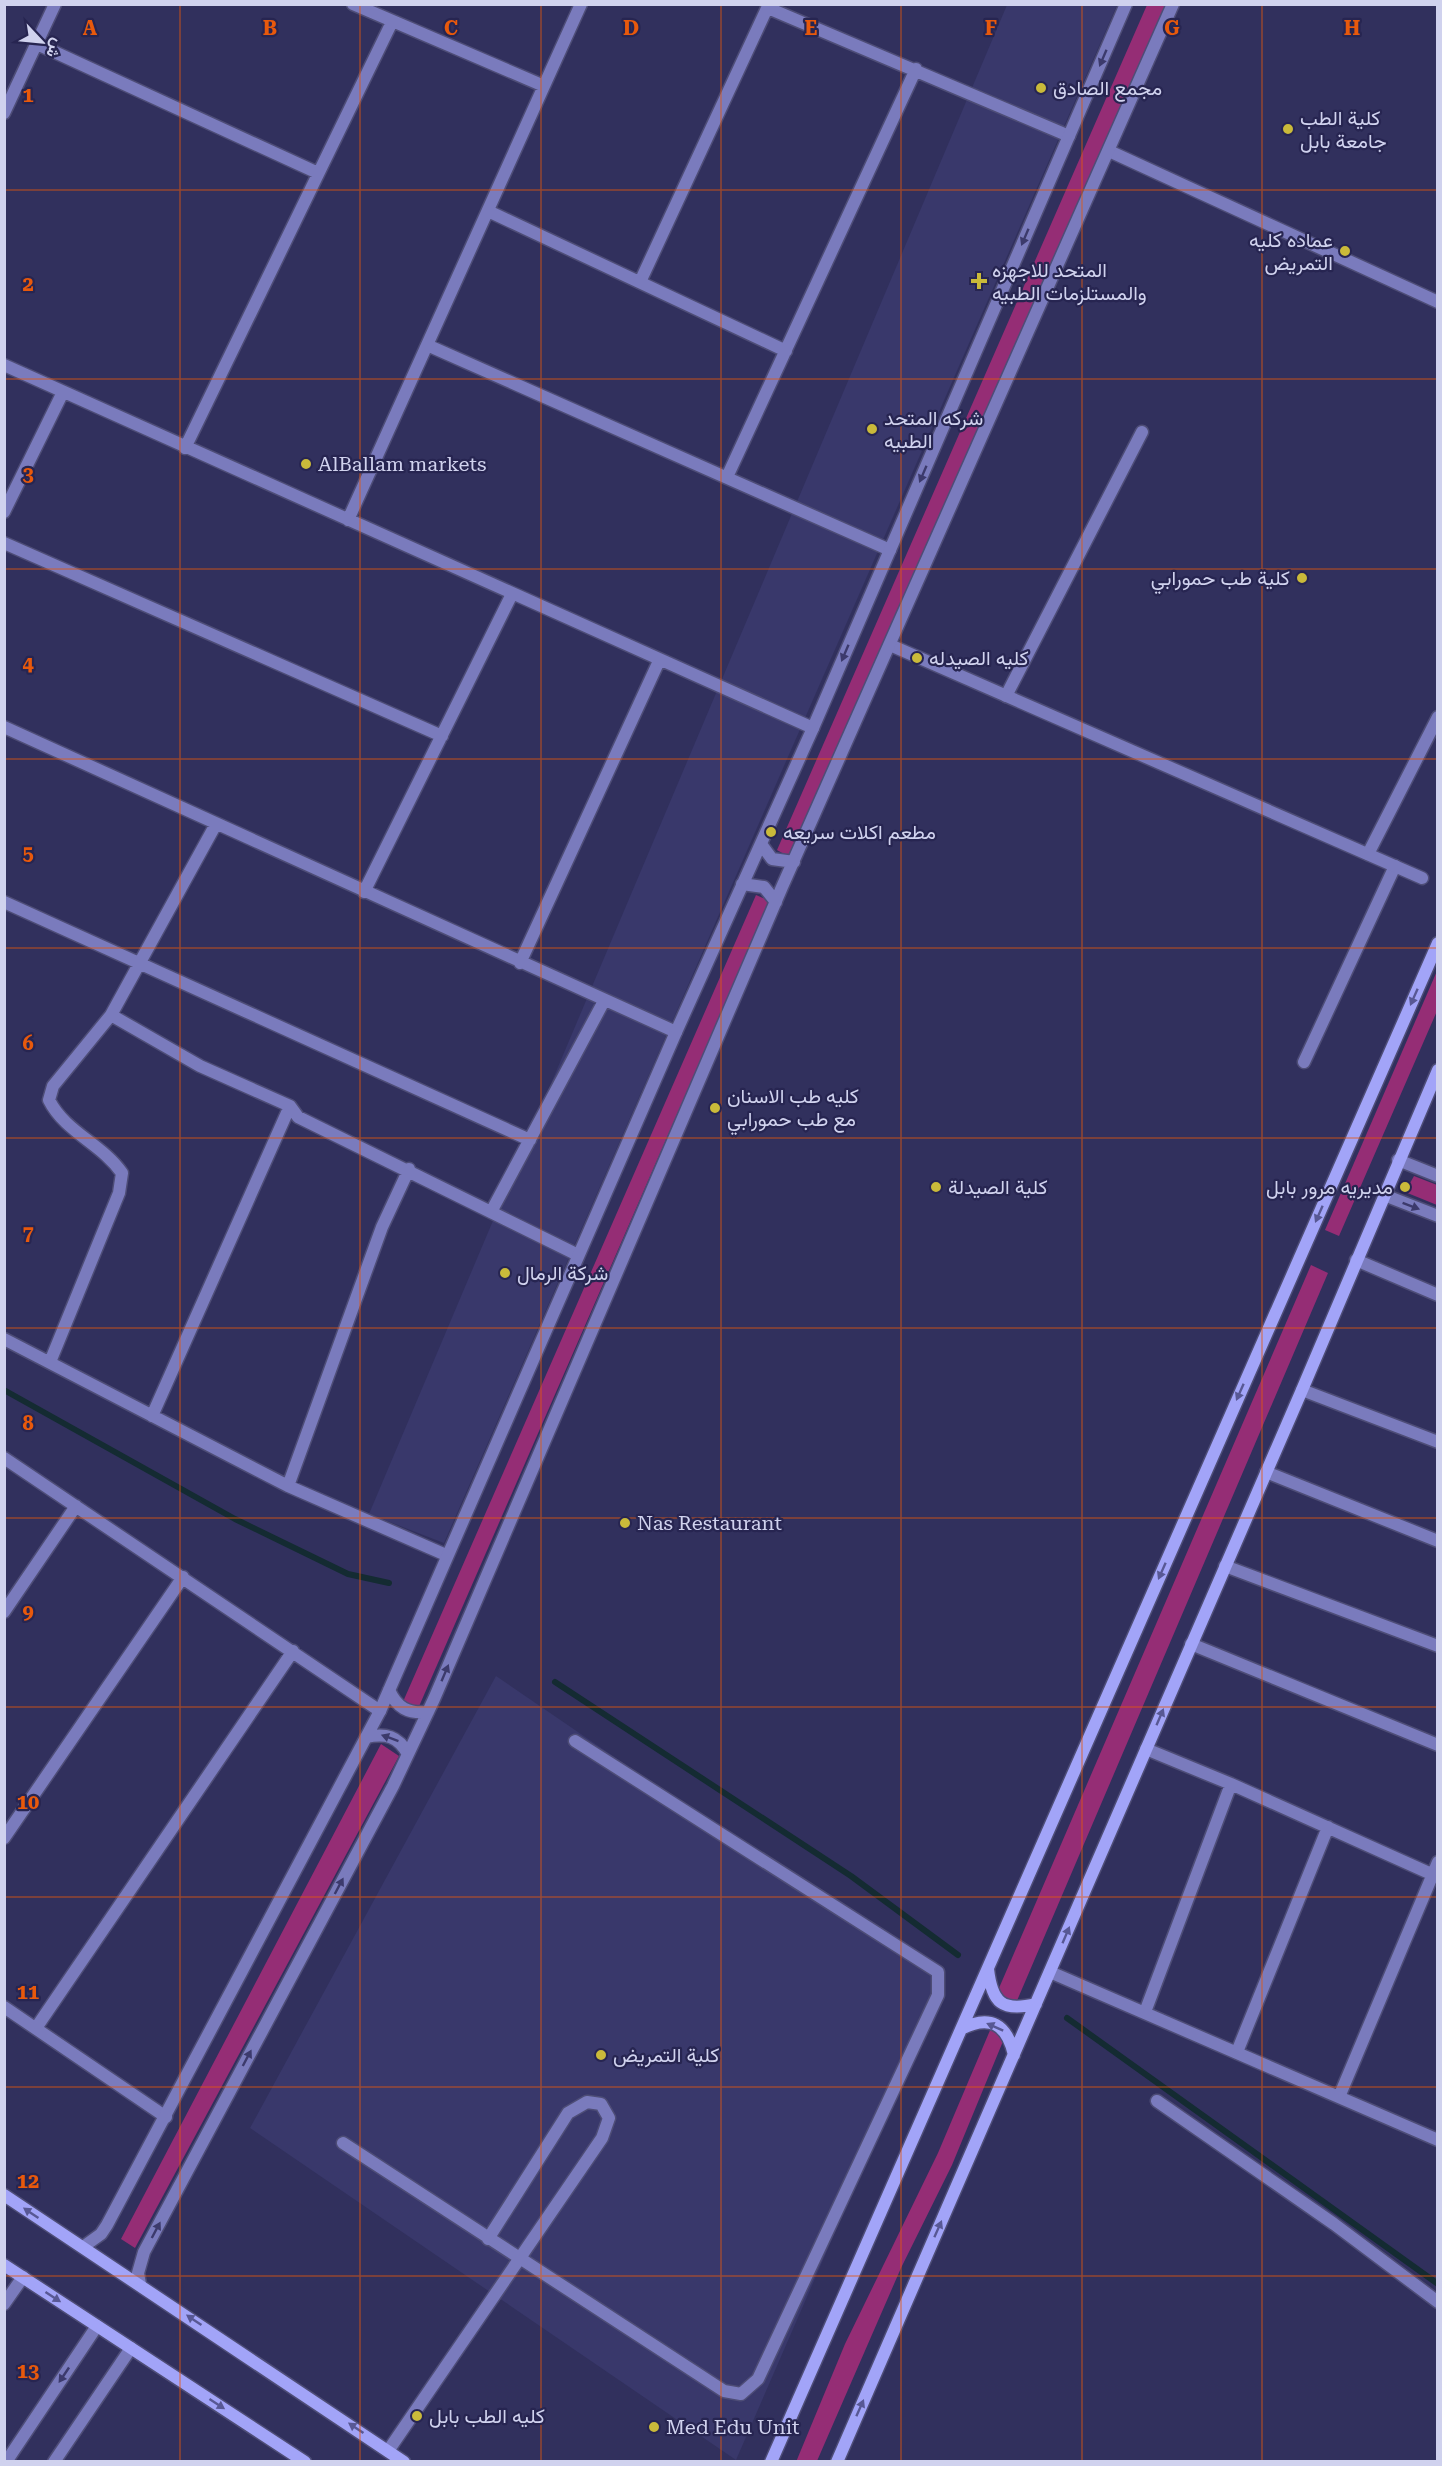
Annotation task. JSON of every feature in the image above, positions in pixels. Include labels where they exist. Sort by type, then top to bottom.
[{"type":"main road","points":[[771,2462],[1437,943]]},
{"type":"main road","points":[[837,2462],[1302,1390],[1437,1070]]},
{"type":"main road","points":[[988,1968],[990,1985],[997,2000],[1016,2008],[1036,2004]]},
{"type":"main road","points":[[961,2029],[979,2022],[994,2024],[1011,2040],[1014,2055]]},
{"type":"main road","points":[[4,2195],[405,2462]]},
{"type":"main road","points":[[4,2265],[305,2462]]},
{"type":"street","points":[[4,113],[55,4]]},
{"type":"street","points":[[353,4],[544,86]]},
{"type":"street","points":[[348,520],[581,4]]},
{"type":"street","points":[[83,2247],[101,2234],[107,2225],[380,1711],[676,1032],[813,728],[1126,4]]},
{"type":"street","points":[[140,2284],[138,2273],[144,2252],[408,1754],[428,1712],[776,902],[1173,4]]},
{"type":"street","points":[[640,282],[768,6],[1070,136]]},
{"type":"street","points":[[185,448],[392,22]]},
{"type":"street","points":[[36,44],[318,173]]},
{"type":"street","points":[[728,477],[916,69]]},
{"type":"street","points":[[1109,151],[1437,302]]},
{"type":"street","points":[[488,211],[786,351]]},
{"type":"street","points":[[427,345],[890,550]]},
{"type":"street","points":[[4,365],[659,661],[813,728]]},
{"type":"street","points":[[4,512],[63,392]]},
{"type":"street","points":[[1006,696],[1142,432]]},
{"type":"street","points":[[4,543],[442,736]]},
{"type":"street","points":[[364,892],[512,594]]},
{"type":"street","points":[[890,645],[1422,878]]},
{"type":"street","points":[[520,963],[659,661]]},
{"type":"street","points":[[1368,854],[1437,717]]},
{"type":"street","points":[[4,727],[676,1032]]},
{"type":"street","points":[[50,1362],[119,1193],[122,1173],[112,1158],[57,1117],[49,1100],[53,1086],[111,1015],[216,824]]},
{"type":"street","points":[[761,844],[772,859],[794,862]]},
{"type":"street","points":[[1304,1062],[1395,866]]},
{"type":"street","points":[[742,884],[765,887],[776,902]]},
{"type":"street","points":[[4,902],[530,1140]]},
{"type":"street","points":[[491,1212],[604,1001]]},
{"type":"street","points":[[111,1015],[200,1066],[290,1106],[298,1117],[409,1169],[578,1255]]},
{"type":"street","points":[[152,1416],[290,1106]]},
{"type":"street","points":[[1398,1160],[1437,1176]]},
{"type":"street","points":[[288,1486],[382,1227],[409,1169]]},
{"type":"street","points":[[1384,1195],[1437,1216]]},
{"type":"street","points":[[1356,1260],[1437,1295]]},
{"type":"street","points":[[4,1339],[288,1486],[446,1556]]},
{"type":"street","points":[[1302,1390],[1437,1442]]},
{"type":"street","points":[[4,1458],[380,1711]]},
{"type":"street","points":[[1266,1472],[1437,1541]]},
{"type":"street","points":[[4,1612],[76,1506]]},
{"type":"street","points":[[1225,1566],[1437,1646]]},
{"type":"street","points":[[4,1838],[183,1577]]},
{"type":"street","points":[[1191,1644],[1437,1745]]},
{"type":"street","points":[[36,2028],[293,1651]]},
{"type":"street","points":[[389,1690],[403,1709],[417,1713],[428,1712]]},
{"type":"street","points":[[366,1737],[378,1734],[393,1737],[403,1745],[408,1754]]},
{"type":"street","points":[[343,2143],[520,2261],[724,2391],[741,2394],[758,2379],[938,1995],[938,1972],[575,1740]]},
{"type":"street","points":[[1146,1749],[1232,1784],[1435,1876]]},
{"type":"street","points":[[1145,2012],[1232,1784]]},
{"type":"street","points":[[1237,2052],[1328,1827]]},
{"type":"street","points":[[1339,2097],[1435,1876],[1437,1862]]},
{"type":"street","points":[[1050,1972],[1437,2140]]},
{"type":"street","points":[[4,2007],[166,2117]]},
{"type":"street","points":[[1157,2101],[1334,2224],[1437,2302]]},
{"type":"street","points":[[388,2451],[602,2138],[609,2118],[601,2104],[587,2102],[568,2113],[488,2239]]},
{"type":"street","points":[[4,2304],[22,2277]]},
{"type":"street","points":[[6,2462],[97,2326]]},
{"type":"street","points":[[54,2462],[131,2348]]},
{"type":"shaded area","points":[[1007,5],[1117,5],[444,1543],[369,1514]]},
{"type":"shaded area","points":[[1147,5],[1167,5],[789,857],[777,850]]},
{"type":"shaded area","points":[[756,895],[770,901],[417,1711],[402,1704]]},
{"type":"shaded area","points":[[1437,971],[1437,1011],[1339,1236],[1325,1230]]},
{"type":"shaded area","points":[[1414,1176],[1437,1185],[1437,1205],[1405,1192]]},
{"type":"shaded area","points":[[1311,1265],[1328,1273],[1016,2003],[996,1995]]},
{"type":"shaded area","name":"كلية التمريض","points":[[496,1676],[944,1982],[736,2460],[250,2128]]},
{"type":"shaded area","points":[[381,1744],[399,1756],[135,2248],[121,2239]]},
{"type":"shaded area","points":[[991,2028],[1006,2034],[952,2165],[901,2268],[817,2461],[796,2462],[845,2344],[938,2153]]},
{"type":"waterway","points":[[4,1390],[235,1519],[348,1574],[389,1583]]},
{"type":"waterway","points":[[555,1682],[851,1876],[958,1955]]},
{"type":"waterway","points":[[1067,2018],[1438,2284]]},
{"type":"place","name":"مجمع الصادق","points":[[1041,88]]},
{"type":"place","name":"كلية الطب جامعة بابل","points":[[1288,129]]},
{"type":"place","name":"عماده كليه التمريض","points":[[1345,251]]},
{"type":"place","name":"المتحد للاجهزه والمستلزمات الطبيه","points":[[979,281]]},
{"type":"place","name":"شركه المتحد الطبيه","points":[[872,429]]},
{"type":"place","name":"AlBallam markets","points":[[306,464]]},
{"type":"place","name":"كلية طب حمورابي","points":[[1302,578]]},
{"type":"place","name":"كليه الصيدله","points":[[917,658]]},
{"type":"place","name":"مطعم اكلات سريعه","points":[[771,832]]},
{"type":"place","name":"كليه طب الاسنان مع طب حمورابي","points":[[715,1108]]},
{"type":"place","name":"كلية الصيدلة","points":[[936,1187]]},
{"type":"place","name":"مديريه مرور بابل","points":[[1405,1187]]},
{"type":"place","name":"شركة الرمال","points":[[505,1273]]},
{"type":"place","name":"Nas Restaurant","points":[[625,1523]]},
{"type":"place","name":"كلية التمريض","points":[[601,2055]]},
{"type":"place","name":"كليه الطب بابل","points":[[417,2416]]},
{"type":"place","name":"Med Edu Unit","points":[[654,2427]]}]
